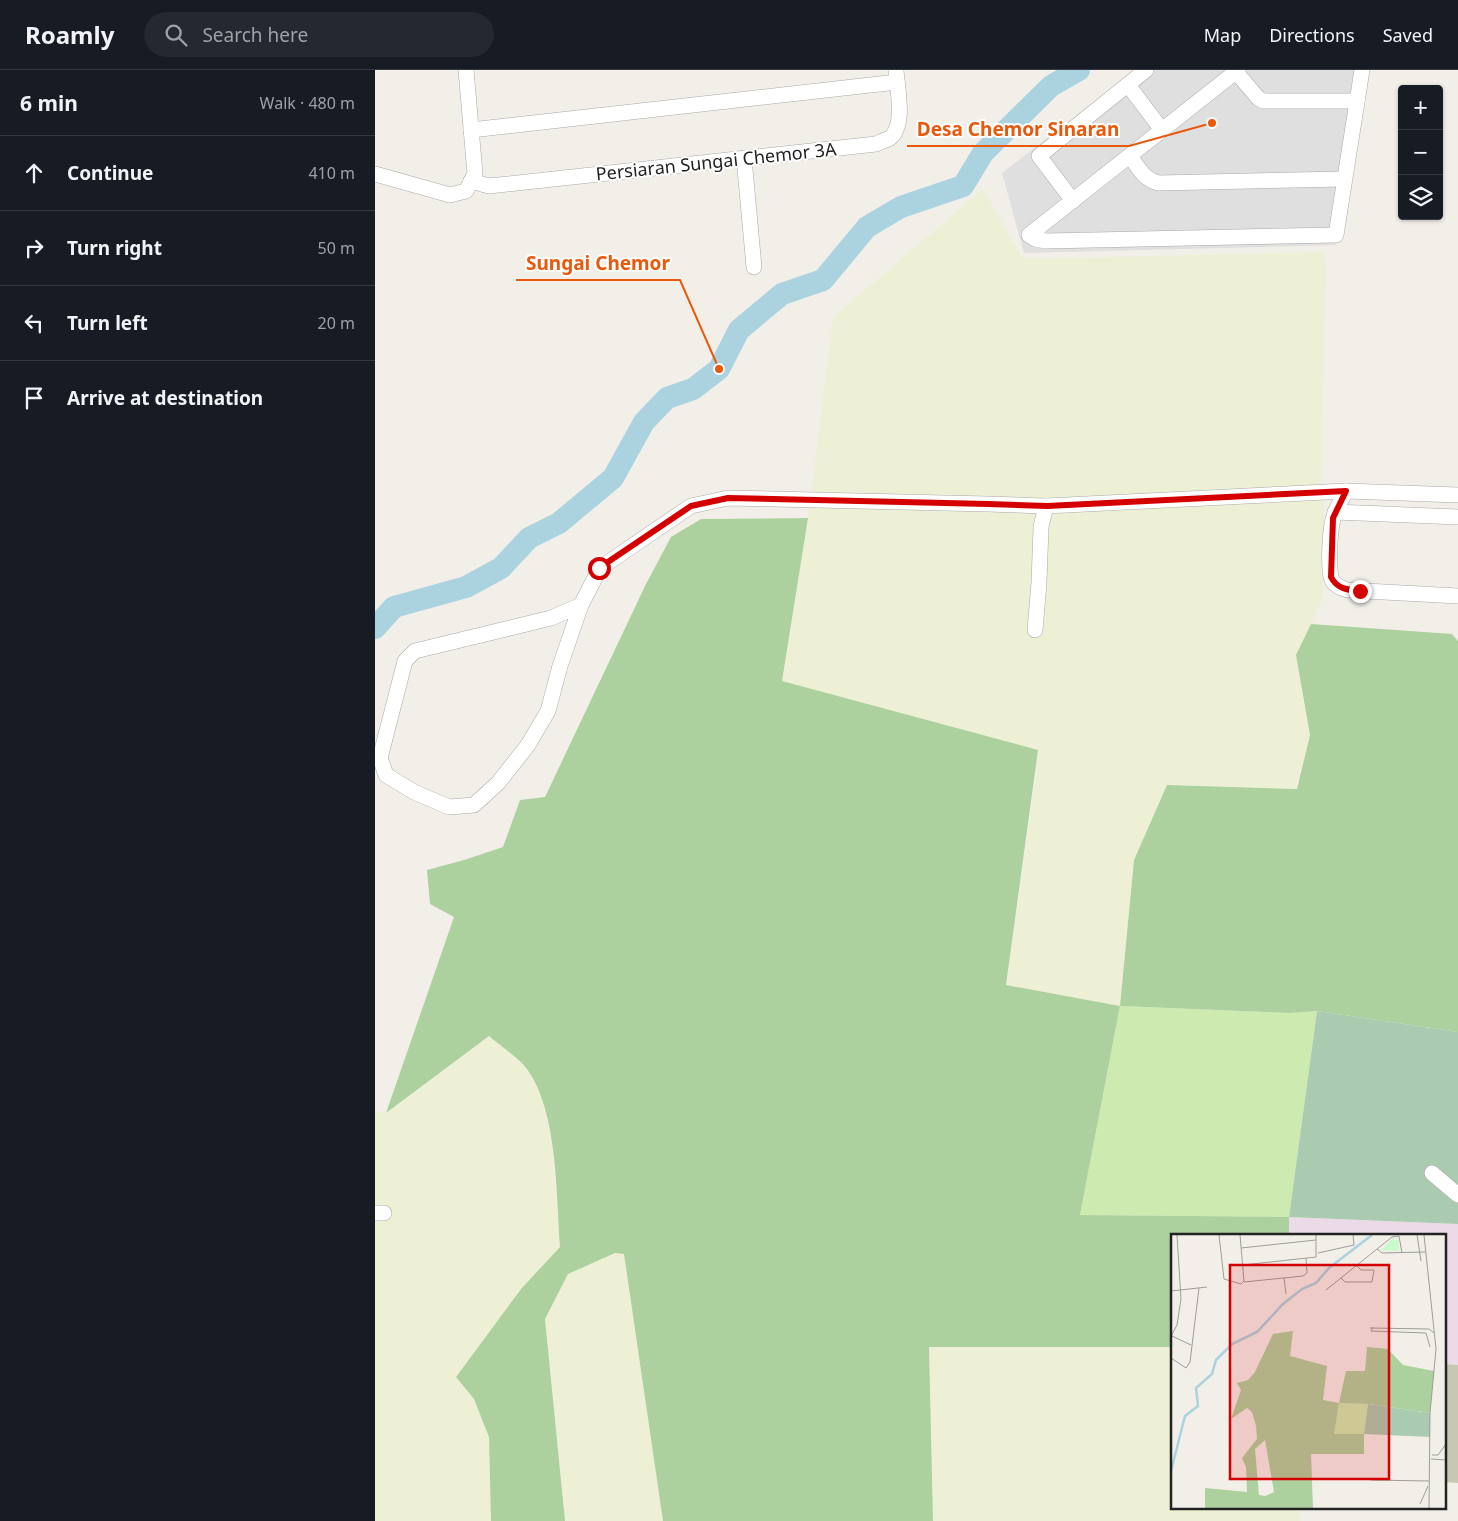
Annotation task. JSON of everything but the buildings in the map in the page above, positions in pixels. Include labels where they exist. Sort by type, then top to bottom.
[{"type":"street","points":[[466,70],[475,174],[468,186]]},
{"type":"street","points":[[1073,201],[1039,156],[1146,70]]},
{"type":"street","points":[[1357,102],[1263,101],[1258,98],[1237,71],[1029,235],[1035,239],[1046,241],[1336,235],[1344,180],[1357,102],[1362,70]]},
{"type":"street","points":[[471,130],[896,76]]},
{"type":"street","name":"Persiaran Sungai Chemor 3A","points":[[375,174],[450,194],[468,186],[489,186],[876,144],[889,138],[896,131],[900,120],[896,76]]},
{"type":"street","points":[[1128,85],[1163,130]]},
{"type":"street","points":[[1130,156],[1147,179],[1159,183],[1344,180]]},
{"type":"street","points":[[744,158],[754,267]]},
{"type":"street","points":[[1346,491],[1335,512],[1332,528],[1330,569],[1333,582],[1347,590],[1458,596]]},
{"type":"street","points":[[581,605],[551,618],[415,651],[405,661],[380,758],[386,775],[414,792],[449,807],[474,805],[498,784],[528,745],[548,712],[560,666],[581,605],[599,568],[691,506],[728,498],[1047,506],[1346,491],[1458,494]]},
{"type":"street","points":[[1035,630],[1041,527],[1047,506]]},
{"type":"street","points":[[1335,512],[1458,517]]},
{"type":"street","points":[[1432,1173],[1458,1195]]},
{"type":"shaded area","points":[[1136,70],[1366,70],[1336,245],[1024,253],[1002,173]]},
{"type":"shaded area","points":[[983,189],[1023,259],[1324,252],[1326,268],[1321,485],[1324,492],[1323,598],[1296,655],[1310,735],[1296,789],[1167,785],[1134,860],[1120,1006],[1006,985],[1037,768],[782,681],[808,518],[833,317]]},
{"type":"shaded area","points":[[489,1036],[526,1068],[545,1104],[553,1160],[560,1247],[521,1289],[456,1377],[474,1399],[489,1437],[491,1521],[375,1521],[375,1111],[387,1113]]},
{"type":"shaded area","points":[[1289,1217],[1458,1224],[1458,1365],[1445,1364],[1445,1234],[1289,1234]]},
{"type":"shaded area","points":[[615,1253],[624,1254],[663,1521],[565,1521],[545,1319],[568,1274]]},
{"type":"shaded area","points":[[929,1347],[1171,1347],[1171,1508],[1300,1508],[1300,1521],[933,1521]]},
{"type":"shaded area","points":[[1445,1364],[1458,1365],[1458,1483],[1445,1482]]},
{"type":"green space","points":[[808,518],[782,681],[1038,750],[1006,985],[1120,1006],[1080,1215],[1289,1217],[1289,1234],[1171,1234],[1171,1347],[929,1347],[933,1521],[663,1521],[624,1254],[615,1253],[568,1274],[545,1319],[565,1521],[491,1521],[489,1437],[474,1399],[456,1377],[521,1289],[560,1247],[554,1154],[545,1108],[537,1087],[527,1069],[489,1036],[386,1113],[454,917],[430,904],[427,870],[503,847],[520,800],[545,797],[646,584],[671,537],[701,519]]},
{"type":"green space","points":[[1311,624],[1452,634],[1458,641],[1458,1032],[1317,1011],[1291,1013],[1120,1006],[1134,860],[1167,785],[1297,789],[1310,735],[1296,655]]},
{"type":"green space","points":[[1120,1006],[1291,1013],[1317,1011],[1289,1217],[1080,1215]]},
{"type":"green space","points":[[1317,1011],[1458,1032],[1458,1224],[1289,1217]]},
{"type":"waterway","points":[[375,628],[394,607],[466,587],[501,568],[529,538],[559,523],[613,478],[644,422],[667,398],[693,389],[719,369],[739,330],[782,294],[823,280],[867,227],[901,207],[963,186],[983,153],[1051,86],[1079,70]]},
{"type":"place","name":"Desa Chemor Sinaran","points":[[1212,123]]},
{"type":"place","name":"Sungai Chemor","points":[[719,369]]},
{"type":"route","points":[[599,568],[691,506],[728,498],[1047,506],[1346,491],[1333,518],[1331,577],[1333,582],[1339,587],[1360,591]]}]
